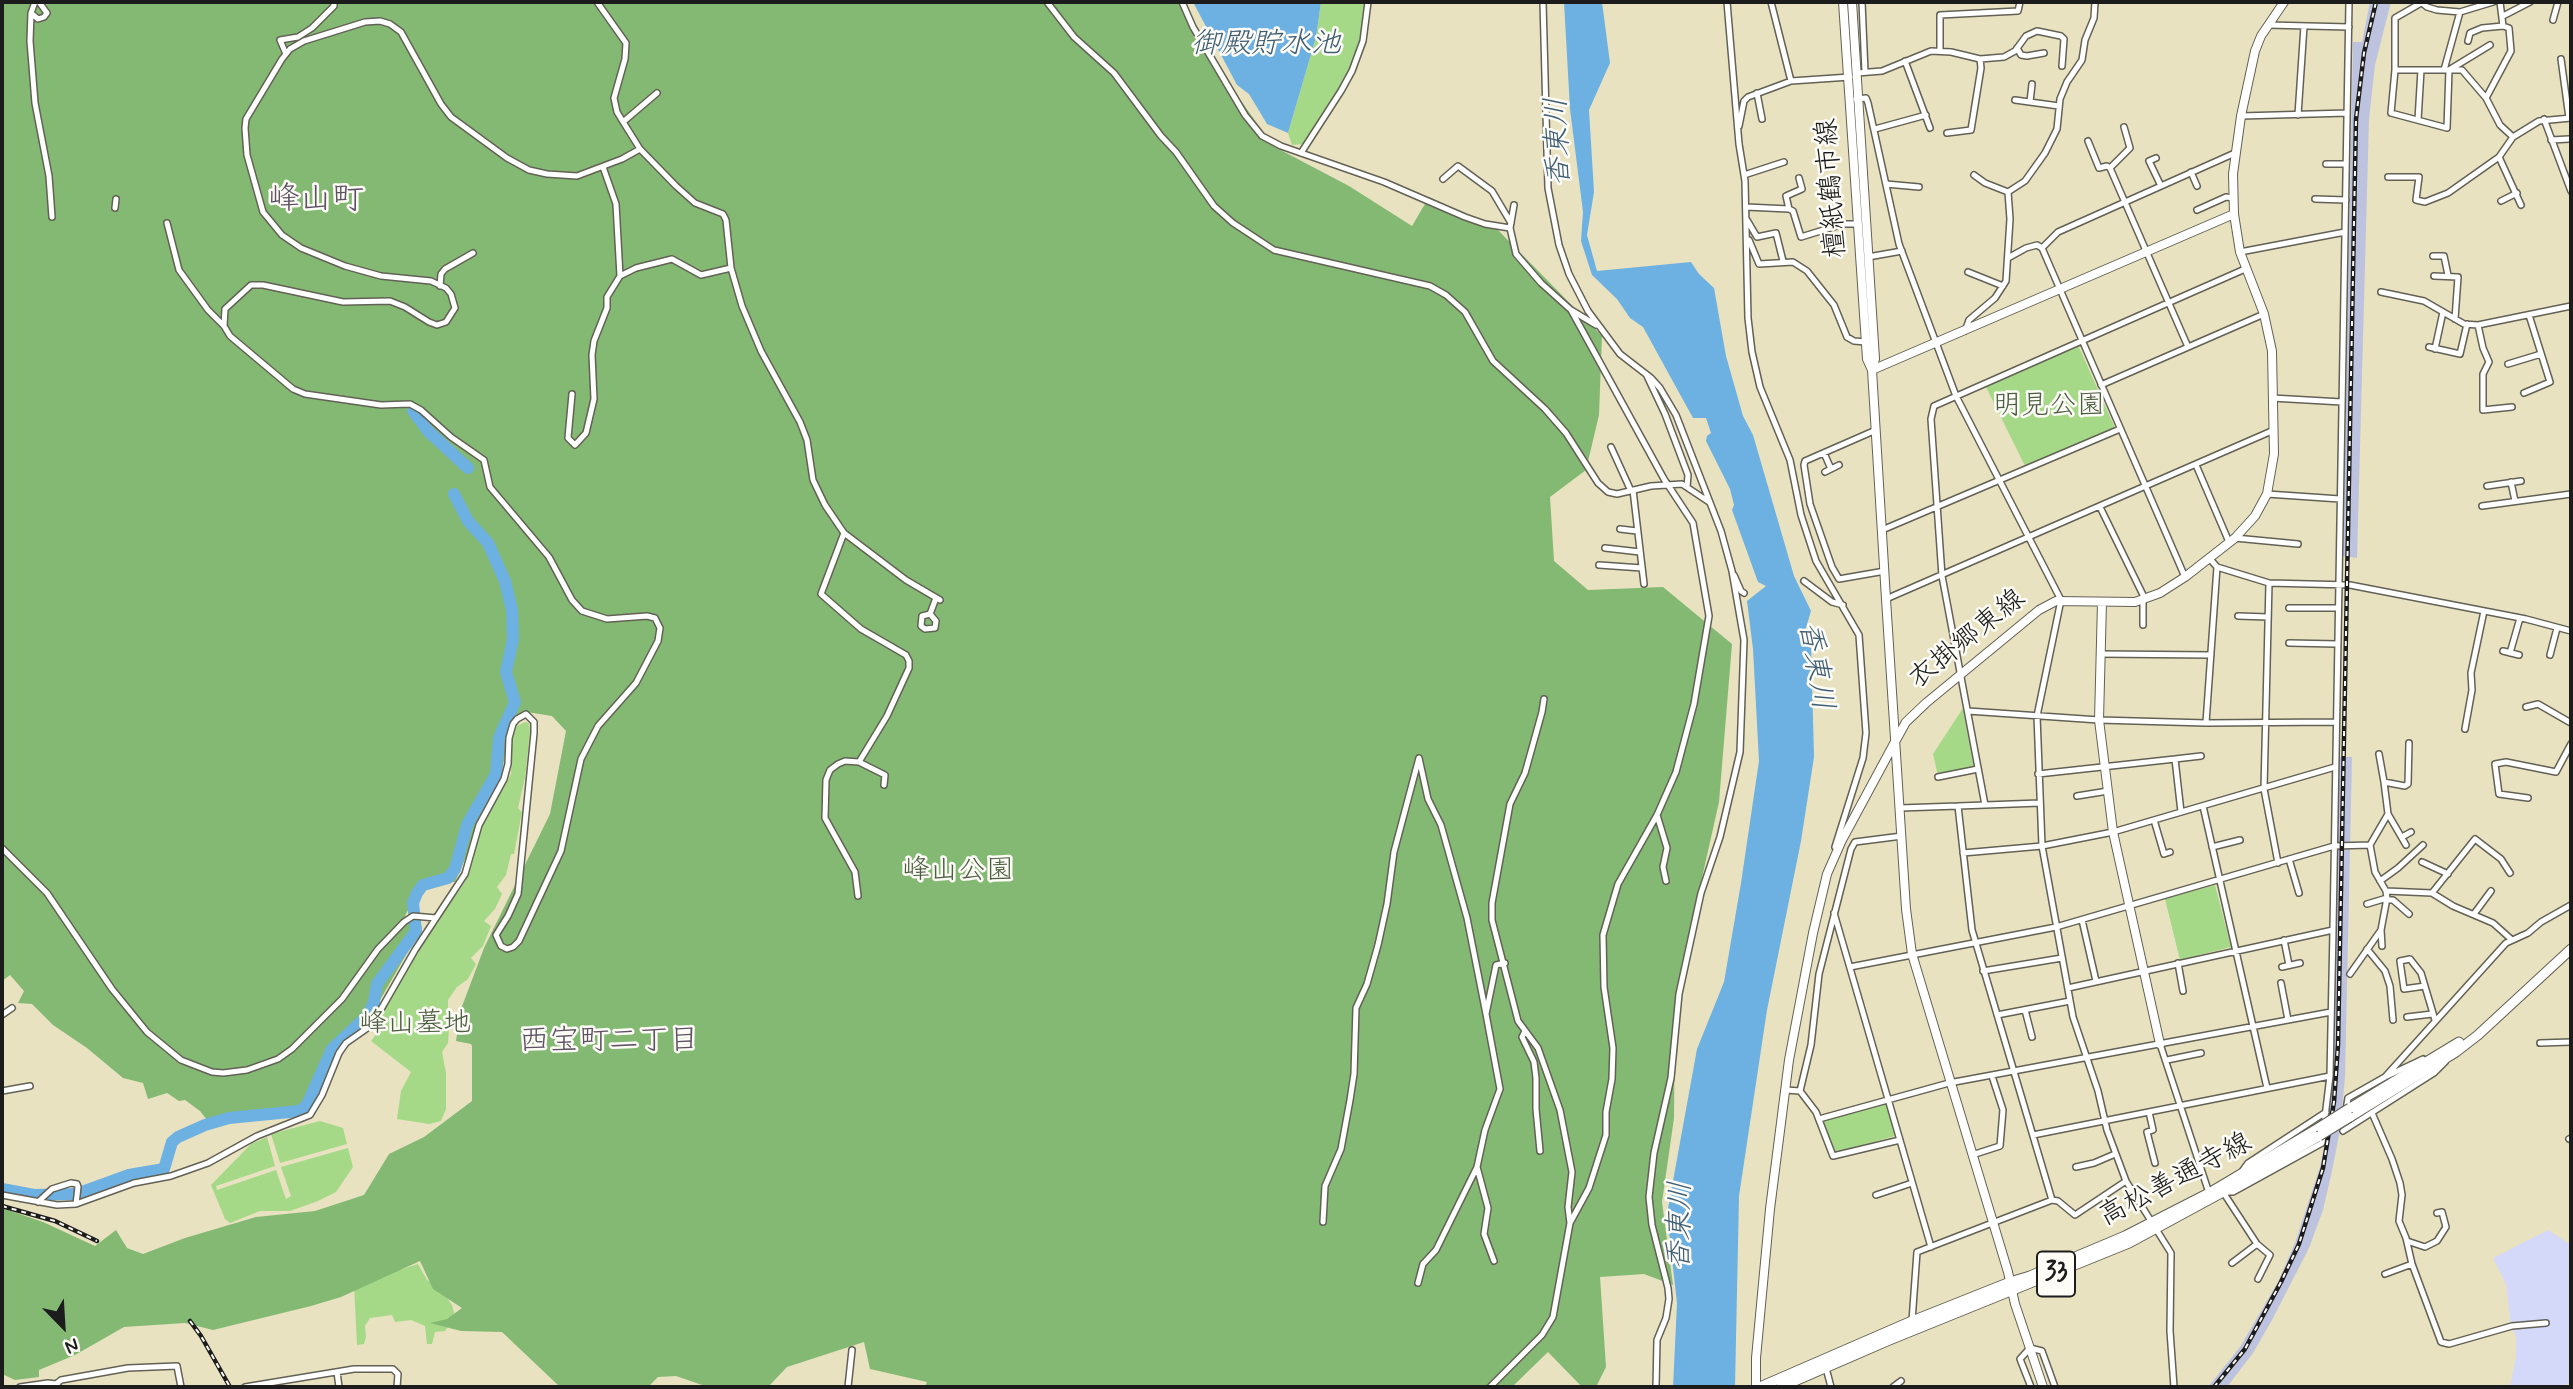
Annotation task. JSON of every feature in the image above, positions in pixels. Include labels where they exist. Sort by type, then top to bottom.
[{"type":"main road","name":"檀紙鶴市線","points":[[1843,2],[1847,78],[1854,100],[1868,257],[1875,359],[1872,370],[1896,740]]},
{"type":"main road","name":"檀紙鶴市線","points":[[1852,2],[1859,74],[1854,100],[1858,224],[1867,359],[1872,370]]},
{"type":"main road","name":"衣掛郷東線","points":[[1758,1387],[1756,1359],[1788,1060],[1827,874],[1842,840],[1906,722],[2049,603],[2061,600],[2102,602],[2144,599],[2185,577],[2232,540],[2255,516],[2267,494],[2274,465],[2272,351],[2264,314],[2240,252],[2234,214],[2235,153],[2255,51],[2284,2]]},
{"type":"main road","points":[[1872,370],[2234,214]]},
{"type":"main road","points":[[2102,602],[2099,720],[2113,832],[2160,1044]]},
{"type":"main road","points":[[1896,740],[1912,954],[2043,1387]]},
{"type":"main road","name":"高松善通寺線","points":[[2455,1048],[2505,1006],[2571,943]]},
{"type":"main road","name":"高松善通寺線","points":[[2153,1227],[2350,1113],[2455,1048],[2497,1018],[2571,949]]},
{"type":"main road","name":"高松善通寺線","points":[[1787,1386],[2030,1276],[2153,1227],[2223,1192],[2319,1131]]},
{"type":"main road","name":"高松善通寺線","points":[[1758,1387],[1912,1321],[2011,1286]]},
{"type":"street","points":[[31,13],[37,19],[44,17],[46,9],[37,2],[31,13],[34,103],[49,176],[52,217]]},
{"type":"street","points":[[286,54],[280,40],[298,37],[312,28],[334,6],[334,2]]},
{"type":"street","points":[[597,2],[626,43],[625,59],[614,98],[617,112],[640,149],[695,203],[723,214],[726,220],[731,268],[743,306],[761,351],[800,422],[807,440],[813,480],[825,505],[844,533],[906,580],[938,599],[930,614]]},
{"type":"street","points":[[1047,2],[1074,37],[1114,73],[1214,206],[1233,223],[1274,250],[1430,286],[1446,295],[1465,312],[1493,361],[1545,409],[1566,433],[1598,483],[1608,492],[1617,494],[1651,486],[1682,484],[1709,502]]},
{"type":"street","points":[[1182,2],[1193,27],[1253,127],[1267,140],[1384,181],[1465,217],[1485,224],[1510,226]]},
{"type":"street","points":[[1301,153],[1352,71],[1363,41],[1368,2]]},
{"type":"street","points":[[1543,2],[1546,156],[1553,223],[1569,274],[1599,327],[1620,354],[1660,388],[1676,415],[1721,531],[1732,571],[1744,640],[1743,732],[1727,810],[1701,893],[1679,994],[1671,1078],[1654,1153],[1649,1197],[1652,1225],[1669,1299],[1666,1318],[1657,1340],[1656,1387]]},
{"type":"street","points":[[1727,2],[1747,220],[1748,318],[1760,387],[1790,460],[1801,515],[1812,550],[1824,578],[1859,635],[1866,733],[1863,758],[1827,874]]},
{"type":"street","points":[[1771,2],[1791,82]]},
{"type":"street","points":[[1859,74],[1862,2]]},
{"type":"street","points":[[1940,51],[1940,15],[2018,12],[2020,2]]},
{"type":"street","points":[[2008,192],[2025,181],[2045,153],[2057,129],[2059,106],[2067,82],[2082,60],[2085,40],[2094,18],[2095,2]]},
{"type":"street","points":[[2223,1192],[2233,1192],[2322,1143],[2327,1112],[2333,930],[2349,2]]},
{"type":"street","points":[[2460,12],[2446,70],[2446,128],[2391,113],[2395,70],[2395,18],[2421,3],[2437,10],[2460,12],[2493,2]]},
{"type":"street","points":[[2486,97],[2511,51],[2510,27],[2503,16],[2500,2]]},
{"type":"street","points":[[2503,16],[2530,2]]},
{"type":"street","points":[[2553,20],[2558,2]]},
{"type":"street","points":[[224,326],[225,309],[251,285],[263,285],[343,302],[390,302],[405,307],[437,325],[446,322],[455,308],[451,294],[431,281],[381,276],[320,257],[301,248],[282,235],[263,212],[247,155],[246,119],[286,54],[304,41],[365,23],[380,21],[390,24],[401,32],[451,117],[507,159],[529,170],[577,176],[640,149]]},
{"type":"street","points":[[2268,25],[2349,27]]},
{"type":"street","points":[[2298,115],[2304,26]]},
{"type":"street","points":[[2468,41],[2470,33],[2482,28],[2510,27]]},
{"type":"street","points":[[1737,129],[1744,102],[1757,93],[1791,82],[1847,78],[1882,71],[1940,51],[1980,59],[2004,57],[2031,33],[2061,36],[2064,39],[2062,66]]},
{"type":"street","points":[[2446,70],[2490,45]]},
{"type":"street","points":[[2017,48],[2021,55],[2044,53]]},
{"type":"street","points":[[1947,133],[1971,130],[1981,68],[1980,59]]},
{"type":"street","points":[[2388,177],[2419,177],[2416,200],[2425,202],[2448,193],[2499,157],[2512,137],[2544,120],[2570,118],[2561,59]]},
{"type":"street","points":[[1905,61],[1930,128]]},
{"type":"street","points":[[2395,70],[2462,70],[2486,97],[2500,125],[2512,137]]},
{"type":"street","points":[[2418,120],[2421,70]]},
{"type":"street","points":[[2030,102],[2032,84]]},
{"type":"street","points":[[623,122],[657,93]]},
{"type":"street","points":[[1757,93],[1762,119]]},
{"type":"street","points":[[1854,100],[1866,98],[1868,103],[1902,251],[1956,396],[2061,600],[2037,716],[2042,846],[2070,1001],[2115,1154],[2126,1181],[2171,1253],[2171,1357],[2174,1387]]},
{"type":"street","points":[[2015,100],[2059,106]]},
{"type":"street","points":[[2241,116],[2347,113]]},
{"type":"street","points":[[1875,129],[1926,115]]},
{"type":"street","points":[[2544,120],[2571,191]]},
{"type":"street","points":[[2110,168],[2130,148],[2124,127]]},
{"type":"street","points":[[2552,140],[2569,139]]},
{"type":"street","points":[[2088,141],[2099,168],[2110,168]]},
{"type":"street","points":[[2042,248],[2058,232],[2235,153]]},
{"type":"street","points":[[2499,157],[2521,205]]},
{"type":"street","points":[[2156,158],[2150,161],[2161,186]]},
{"type":"street","points":[[1744,175],[1784,162]]},
{"type":"street","points":[[2326,164],[2346,164]]},
{"type":"street","points":[[1443,179],[1458,166],[1492,191],[1510,226],[1514,250],[1520,260],[1571,310],[1599,327]]},
{"type":"street","points":[[603,167],[616,204],[620,276]]},
{"type":"street","points":[[2110,168],[2188,347]]},
{"type":"street","points":[[2191,172],[2197,186]]},
{"type":"street","points":[[1974,174],[1985,183],[2008,192]]},
{"type":"street","points":[[1789,209],[1787,196],[1802,189],[1799,178]]},
{"type":"street","points":[[1886,184],[1919,187]]},
{"type":"street","points":[[1965,331],[1969,320],[1990,303],[2006,281],[2010,219],[2008,192]]},
{"type":"street","points":[[2501,201],[2517,193]]},
{"type":"street","points":[[2197,210],[2226,197],[2234,198]]},
{"type":"street","points":[[115,208],[116,198]]},
{"type":"street","points":[[2315,199],[2346,200]]},
{"type":"street","points":[[1510,226],[1514,205]]},
{"type":"street","points":[[1746,207],[1793,211],[1801,237],[1843,224],[1858,224]]},
{"type":"street","points":[[1747,220],[1756,237],[1776,233],[1783,261]]},
{"type":"street","points":[[2,1195],[57,1205],[76,1204],[134,1183],[171,1176],[208,1163],[257,1136],[310,1115],[322,1095],[339,1053],[346,1043],[376,1018],[465,874],[479,825],[504,779],[513,724],[526,714],[534,722],[534,733],[518,894],[496,935],[501,946],[507,949],[519,941],[561,851],[581,759],[598,726],[645,669],[658,641],[660,628],[655,618],[646,616],[607,619],[582,611],[572,600],[542,548],[490,487],[484,460],[451,437],[421,410],[410,404],[380,405],[305,394],[293,389],[230,336],[179,270],[167,223]]},
{"type":"street","points":[[2240,252],[2345,232]]},
{"type":"street","points":[[1747,233],[1756,262],[1793,262],[1807,271],[1834,305],[1847,337],[1866,342]]},
{"type":"street","points":[[2008,258],[2026,248],[2037,245],[2042,248],[2185,577]]},
{"type":"street","points":[[1868,257],[1902,251]]},
{"type":"street","points":[[440,286],[441,274],[445,269],[473,253]]},
{"type":"street","points":[[2433,256],[2444,256],[2448,275]]},
{"type":"street","points":[[572,394],[568,438],[575,445],[586,432],[594,399],[594,341],[607,308],[607,297],[620,276],[636,268],[672,259],[701,275],[731,268]]},
{"type":"street","points":[[1985,805],[1942,576],[1931,411],[1934,405],[2245,269]]},
{"type":"street","points":[[1968,272],[2003,286]]},
{"type":"street","points":[[2434,276],[2458,277],[2455,319]]},
{"type":"street","points":[[2381,292],[2424,301],[2455,319],[2478,325],[2571,306]]},
{"type":"street","points":[[1570,1223],[1589,1188],[1606,1135],[1613,1048],[1604,987],[1603,935],[1618,884],[1657,815],[1676,772],[1694,704],[1709,616],[1693,523],[1640,436],[1571,310]]},
{"type":"street","points":[[2443,312],[2432,348],[2460,354],[2467,324]]},
{"type":"street","points":[[2101,385],[2264,314]]},
{"type":"street","points":[[2524,393],[2550,382],[2529,315]]},
{"type":"street","points":[[2478,325],[2489,362],[2483,374],[2483,410],[2512,407]]},
{"type":"street","points":[[2508,364],[2542,354]]},
{"type":"street","points":[[1646,374],[1665,414],[1688,475],[1687,487]]},
{"type":"street","points":[[2272,398],[2342,401]]},
{"type":"street","points":[[1882,530],[2120,429]]},
{"type":"street","points":[[1876,430],[1805,461],[1804,465],[1811,504],[1832,567],[1839,579],[1885,571]]},
{"type":"street","points":[[1886,599],[2274,430]]},
{"type":"street","points":[[1611,447],[1632,491],[1644,584]]},
{"type":"street","points":[[1824,453],[1831,469]]},
{"type":"street","points":[[1825,472],[1839,465]]},
{"type":"street","points":[[2196,465],[2232,540],[2298,544]]},
{"type":"street","points":[[2487,486],[2521,481]]},
{"type":"street","points":[[2511,482],[2515,502]]},
{"type":"street","points":[[2267,494],[2340,499]]},
{"type":"street","points":[[2482,506],[2571,494]]},
{"type":"street","points":[[2100,507],[2144,599],[2143,625]]},
{"type":"street","points":[[1620,529],[1637,531]]},
{"type":"street","points":[[844,533],[821,594],[861,629],[906,655],[909,661],[909,668],[887,716],[859,762]]},
{"type":"street","points":[[1605,548],[1640,552]]},
{"type":"street","points":[[2210,559],[2217,567],[2269,583],[2338,584],[2519,618],[2571,631]]},
{"type":"street","points":[[1599,565],[1642,568]]},
{"type":"street","points":[[2206,723],[2217,567]]},
{"type":"street","points":[[1732,571],[1744,593]]},
{"type":"street","points":[[1804,581],[1832,602],[1843,605]]},
{"type":"street","points":[[2269,583],[2264,789],[2278,863]]},
{"type":"street","points":[[2289,608],[2338,608]]},
{"type":"street","points":[[2465,729],[2472,690],[2471,673],[2484,611]]},
{"type":"street","points":[[2238,616],[2268,617]]},
{"type":"street","points":[[2519,618],[2507,652],[2519,656]]},
{"type":"street","points":[[2550,655],[2557,628]]},
{"type":"street","points":[[2289,643],[2337,644]]},
{"type":"street","points":[[2101,654],[2211,655]]},
{"type":"street","points":[[1490,1387],[1542,1335],[1553,1317],[1570,1223],[1570,1154],[1547,1067],[1538,1048],[1518,1021],[1492,920],[1492,903],[1510,804],[1525,773],[1544,699]]},
{"type":"street","points":[[2526,707],[2538,704],[2571,723]]},
{"type":"street","points":[[1968,712],[2206,723],[2336,722]]},
{"type":"street","points":[[2528,798],[2498,793],[2495,764],[2506,762],[2556,772],[2571,744]]},
{"type":"street","points":[[2384,782],[2406,786],[2408,784],[2409,747],[2400,751]]},
{"type":"street","points":[[2379,754],[2389,807],[2388,814],[2370,845],[2375,872],[2387,897],[2381,930],[2382,946]]},
{"type":"street","points":[[2038,774],[2201,756]]},
{"type":"street","points":[[1323,1222],[1325,1186],[1341,1149],[1350,1100],[1354,1074],[1356,1008],[1367,984],[1378,945],[1394,852],[1419,758],[1428,799],[1441,825],[1467,918],[1500,1089],[1485,1130],[1477,1167],[1436,1250],[1423,1264],[1418,1283]]},
{"type":"street","points":[[2175,759],[2181,813]]},
{"type":"street","points":[[858,896],[855,872],[825,818],[826,780],[830,770],[845,761],[859,762],[885,775],[884,785]]},
{"type":"street","points":[[1963,853],[2042,846],[2113,832],[2335,767]]},
{"type":"street","points":[[1938,777],[1978,769]]},
{"type":"street","points":[[2077,796],[2108,791]]},
{"type":"street","points":[[1900,808],[2040,803]]},
{"type":"street","points":[[1958,806],[1975,943],[2052,1200]]},
{"type":"street","points":[[2203,806],[2267,1088]]},
{"type":"street","points":[[2388,814],[2406,845]]},
{"type":"street","points":[[1657,815],[1667,848],[1663,867],[1666,881]]},
{"type":"street","points":[[2154,820],[2164,853],[2170,852]]},
{"type":"street","points":[[2402,837],[2411,832]]},
{"type":"street","points":[[1900,1140],[1833,1156],[1819,1119],[1800,1091],[1811,1045],[1819,974],[1839,889],[1855,842],[1902,835]]},
{"type":"street","points":[[2432,893],[2475,839],[2501,859],[2510,873]]},
{"type":"street","points":[[2212,847],[2240,840]]},
{"type":"street","points":[[1850,967],[2056,927],[2334,846],[2370,845]]},
{"type":"street","points":[[2380,881],[2423,845]]},
{"type":"street","points":[[2,848],[47,893],[112,989],[146,1032],[181,1060],[212,1072],[247,1070],[278,1059],[292,1049],[342,999],[378,949],[404,922],[414,916],[436,918]]},
{"type":"street","points":[[2289,859],[2299,893]]},
{"type":"street","points":[[2422,862],[2448,874]]},
{"type":"street","points":[[2474,914],[2491,891]]},
{"type":"street","points":[[2367,904],[2387,897],[2432,893],[2453,906],[2493,923],[2512,940]]},
{"type":"street","points":[[2387,897],[2409,914]]},
{"type":"street","points":[[2385,1077],[2433,1017],[2506,943],[2571,905]]},
{"type":"street","points":[[1834,913],[1931,1247]]},
{"type":"street","points":[[2082,920],[2096,981]]},
{"type":"street","points":[[2068,988],[2333,930]]},
{"type":"street","points":[[2350,974],[2381,930]]},
{"type":"street","points":[[2284,940],[2286,966],[2300,963]]},
{"type":"street","points":[[2367,949],[2385,971],[2390,988],[2393,1020]]},
{"type":"street","points":[[1983,971],[2062,958]]},
{"type":"street","points":[[2425,986],[2404,989],[2400,961],[2410,959],[2421,973],[2425,986],[2433,1017]]},
{"type":"street","points":[[1486,1014],[1496,965],[1505,963]]},
{"type":"street","points":[[2178,963],[2183,991]]},
{"type":"street","points":[[2281,983],[2288,1020]]},
{"type":"street","points":[[2390,988],[2404,986]]},
{"type":"street","points":[[1997,1015],[2070,1001]]},
{"type":"street","points":[[2,1015],[12,1008]]},
{"type":"street","points":[[2025,1010],[2032,1037]]},
{"type":"street","points":[[1819,1119],[1949,1083],[2331,1012]]},
{"type":"street","points":[[2407,1017],[2433,1017]]},
{"type":"street","points":[[1525,1031],[1522,1037],[1534,1062],[1540,1151]]},
{"type":"street","points":[[2540,1043],[2571,1042]]},
{"type":"street","points":[[2160,1044],[2209,1193]]},
{"type":"street","points":[[2455,1048],[2434,1073],[2343,1131],[2348,1098],[2385,1077],[2455,1048]]},
{"type":"street","points":[[2167,1060],[2201,1054]]},
{"type":"street","points":[[1971,1156],[2000,1146],[2003,1110],[1993,1076]]},
{"type":"street","points":[[2033,1135],[2330,1076]]},
{"type":"street","points":[[2,1091],[30,1086]]},
{"type":"street","points":[[1786,1090],[1800,1091]]},
{"type":"street","points":[[2149,1112],[2153,1130],[2147,1132],[2155,1163]]},
{"type":"street","points":[[2239,1175],[2248,1163],[2327,1112]]},
{"type":"street","points":[[2372,1113],[2400,1183],[2402,1195],[2399,1221],[2441,1342],[2449,1344],[2512,1326],[2546,1323]]},
{"type":"street","points":[[2076,1167],[2115,1154]]},
{"type":"street","points":[[1477,1167],[1488,1208],[1484,1234],[1494,1261]]},
{"type":"street","points":[[1912,1321],[1917,1252],[2052,1200],[2058,1201],[2075,1215],[2126,1181]]},
{"type":"street","points":[[38,1202],[52,1189],[71,1183],[78,1187],[76,1204]]},
{"type":"street","points":[[1876,1195],[1912,1183]]},
{"type":"street","points":[[2223,1192],[2257,1244],[2270,1255],[2258,1279]]},
{"type":"street","points":[[2407,1241],[2425,1247],[2437,1241],[2446,1227],[2442,1212],[2437,1213]]},
{"type":"street","points":[[2232,1263],[2257,1244]]},
{"type":"street","points":[[2385,1274],[2412,1264]]},
{"type":"street","points":[[2031,1387],[2020,1359],[2030,1348],[2042,1351],[2056,1387]]},
{"type":"street","points":[[848,1387],[852,1350]]},
{"type":"street","points":[[20,1387],[58,1384],[128,1368],[177,1366],[181,1387]]},
{"type":"street","points":[[1826,1368],[1831,1387]]},
{"type":"street","points":[[245,1387],[283,1384],[354,1369],[393,1369],[398,1374],[397,1387]]},
{"type":"street","points":[[337,1372],[339,1387]]},
{"type":"street","points":[[1893,1387],[1901,1381]]},
{"type":"shaded area","points":[[2370,2],[2391,2],[2375,65],[2369,119],[2357,558],[2343,556],[2353,42],[2362,42]]},
{"type":"shaded area","points":[[2338,757],[2352,757],[2345,1078],[2332,1171],[2323,1210],[2309,1248],[2272,1320],[2253,1353],[2227,1387],[2208,1387],[2240,1347],[2278,1282],[2295,1243],[2320,1167],[2327,1135],[2334,1045]]},
{"type":"shaded area","points":[[2548,1230],[2571,1245],[2571,1383],[2555,1387],[2510,1387],[2516,1357],[2516,1336],[2511,1326],[2506,1284],[2493,1258]]},
{"type":"green space","name":"峰山公園","points":[[2,2],[1182,2],[1212,60],[1273,146],[1349,186],[1412,226],[1429,197],[1495,227],[1602,336],[1599,415],[1586,470],[1550,497],[1554,561],[1588,590],[1663,587],[1732,644],[1719,802],[1675,998],[1674,1118],[1662,1202],[1673,1285],[1644,1274],[1600,1277],[1606,1367],[1596,1387],[1582,1387],[1548,1352],[1512,1387],[925,1387],[927,1382],[870,1369],[864,1342],[787,1367],[768,1387],[708,1387],[676,1376],[658,1377],[648,1387],[560,1387],[502,1332],[461,1331],[430,1323],[447,1319],[462,1308],[433,1289],[420,1261],[341,1297],[311,1306],[213,1330],[185,1323],[124,1327],[75,1355],[39,1370],[39,1377],[15,1380],[2,1374],[2,1208],[43,1222],[95,1246],[116,1230],[127,1248],[143,1254],[185,1238],[256,1217],[315,1211],[364,1195],[389,1154],[424,1137],[472,1101],[472,1046],[456,1041],[461,1009],[484,948],[550,814],[566,731],[552,716],[527,712],[513,718],[502,773],[478,819],[455,882],[440,882],[419,888],[405,916],[422,927],[368,1021],[333,1050],[316,1095],[306,1110],[299,1114],[225,1122],[207,1120],[185,1100],[179,1101],[167,1093],[148,1099],[143,1083],[123,1078],[87,1048],[53,1025],[32,1004],[18,1003],[24,991],[10,975],[2,981]]},
{"type":"green space","points":[[1321,2],[1367,2],[1364,31],[1341,89],[1304,144],[1292,145],[1288,133],[1316,37]]},
{"type":"green space","name":"明見公園","points":[[2078,345],[2115,428],[2025,466],[1985,385]]},
{"type":"green space","points":[[1963,708],[1974,769],[1938,776],[1933,754]]},
{"type":"green space","name":"峰山墓地","points":[[529,723],[530,731],[525,778],[518,808],[522,812],[514,854],[511,854],[506,875],[497,887],[502,894],[495,909],[484,921],[491,926],[483,946],[471,958],[476,964],[468,979],[457,987],[448,1000],[448,1043],[442,1052],[446,1073],[446,1109],[441,1121],[429,1124],[397,1119],[401,1091],[411,1072],[371,1041],[381,1028],[376,1023],[423,941],[465,882],[480,828],[511,774],[512,736],[517,726]]},
{"type":"green space","points":[[2215,885],[2231,947],[2180,960],[2165,899]]},
{"type":"green space","points":[[1886,1104],[1895,1136],[1835,1153],[1823,1121]]},
{"type":"green space","points":[[320,1121],[343,1128],[347,1144],[280,1163],[271,1134]]},
{"type":"green space","points":[[267,1137],[275,1166],[216,1186],[217,1190],[276,1170],[286,1199],[291,1196],[281,1167],[348,1148],[353,1167],[336,1192],[318,1201],[290,1211],[260,1211],[230,1223],[225,1219],[211,1185],[251,1144]]},
{"type":"green space","points":[[418,1264],[427,1280],[439,1287],[452,1305],[455,1316],[445,1331],[435,1332],[432,1344],[427,1344],[425,1326],[411,1320],[395,1322],[392,1315],[370,1318],[365,1326],[364,1344],[357,1345],[354,1285]]},
{"type":"water","name":"御殿貯水池","points":[[1193,2],[1321,2],[1316,37],[1288,133],[1267,124],[1249,94],[1237,85]]},
{"type":"water","name":"香東川","points":[[1564,2],[1602,2],[1610,63],[1589,110],[1594,192],[1587,235],[1597,271],[1691,262],[1714,288],[1726,356],[1743,416],[1753,435],[1794,576],[1811,611],[1802,641],[1811,645],[1814,757],[1801,841],[1767,1010],[1739,1196],[1735,1387],[1673,1387],[1677,1303],[1667,1214],[1697,1049],[1724,982],[1741,883],[1759,761],[1753,649],[1747,601],[1766,586],[1758,582],[1732,510],[1734,505],[1730,489],[1706,441],[1711,433],[1706,418],[1693,418],[1643,327],[1630,318],[1617,299],[1592,275],[1581,241],[1583,212],[1570,109]]},
{"type":"waterway","points":[[413,411],[428,431],[468,468]]},
{"type":"waterway","points":[[2,1189],[34,1195],[85,1191],[129,1175],[164,1169],[172,1142],[205,1125],[229,1118],[300,1111],[307,1105],[332,1049],[368,1015],[374,1002],[377,984],[416,931],[413,903],[417,893],[423,885],[448,878],[455,869],[467,825],[496,774],[499,738],[515,702],[506,672],[513,639],[512,610],[505,581],[488,543],[468,521],[454,494]]},
{"type":"railway","points":[[2214,1387],[2245,1349],[2299,1244],[2323,1168],[2334,1102],[2338,1045],[2356,119],[2364,53],[2376,2]]},
{"type":"railway","points":[[2,1206],[55,1221],[97,1241]]},
{"type":"railway","points":[[190,1321],[230,1387]]},
{"type":"district","name":"峰山町","points":[[316,201]]},
{"type":"district","name":"西宝町二丁目","points":[[609,1043]]}]
